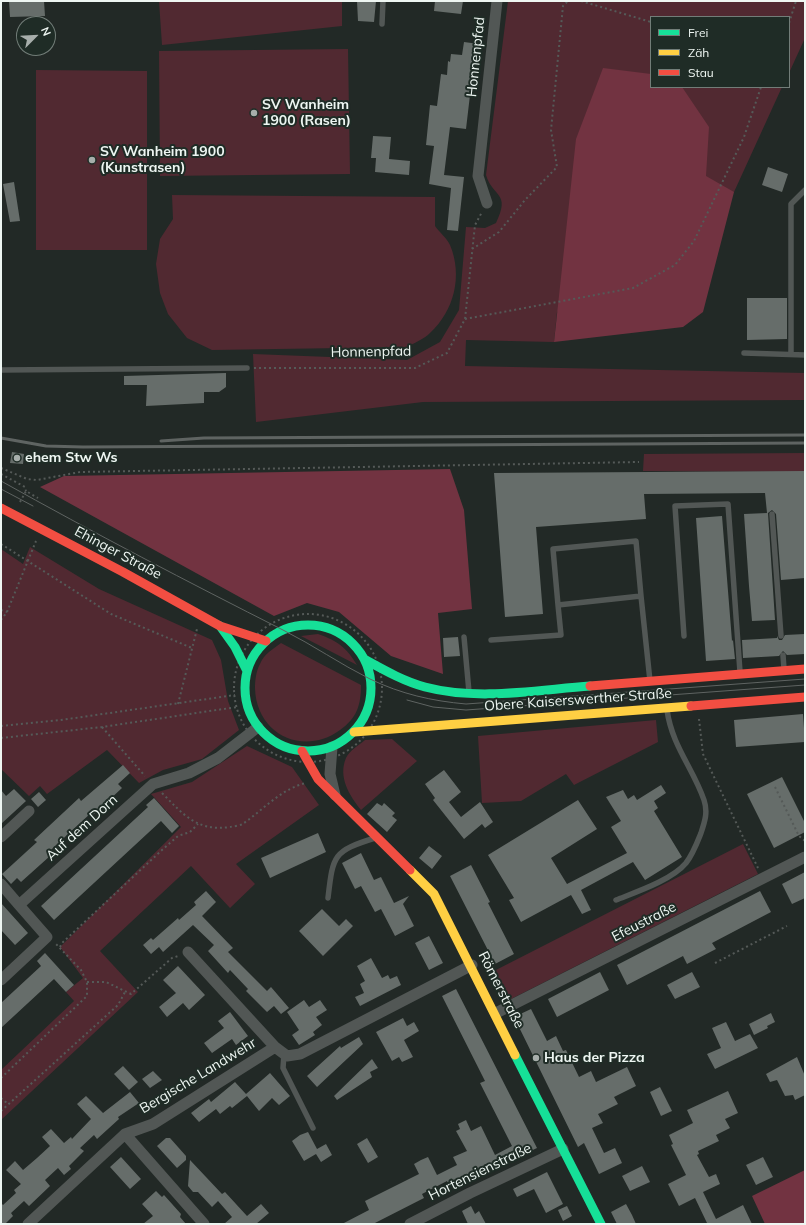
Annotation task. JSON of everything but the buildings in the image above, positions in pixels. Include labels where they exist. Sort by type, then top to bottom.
[{"type":"street","name":"Honnenpfad","points":[[487,203],[478,176],[496,1]]},
{"type":"street","name":"Ehinger Straße","points":[[1,508],[123,572],[220,626],[266,641]]},
{"type":"street","points":[[302,625],[320,626],[343,637],[353,644],[364,659],[370,679],[369,702],[364,718],[354,732],[344,740],[332,747],[317,751],[302,751],[285,747],[270,739],[258,727],[248,706],[245,689],[247,671],[254,655],[266,641],[284,630],[302,625]]},
{"type":"street","name":"Ehinger Straße","points":[[220,626],[247,671]]},
{"type":"street","name":"Obere Kaiserswerther Straße","points":[[364,659],[406,682],[439,692],[469,694],[805,669]]},
{"type":"street","name":"Obere Kaiserswerther Straße","points":[[354,732],[667,708],[698,704],[805,697]]},
{"type":"street","name":"Auf dem Dorn","points":[[19,905],[153,784],[189,773],[218,758],[258,727]]},
{"type":"street","points":[[332,747],[330,774],[336,798]]},
{"type":"street","name":"Römerstraße","points":[[302,751],[318,779],[434,894],[472,965],[601,1224]]},
{"type":"street","points":[[1,837],[29,810]]},
{"type":"street","name":"Efeustraße","points":[[496,1013],[805,857]]},
{"type":"street","points":[[1,884],[47,937],[1,980]]},
{"type":"street","name":"Bergische Landwehr","points":[[188,952],[275,1047],[284,1054]]},
{"type":"street","points":[[284,1054],[287,1056],[300,1054],[472,965]]},
{"type":"street","name":"Bergische Landwehr","points":[[28,1224],[125,1134],[153,1124],[275,1047]]},
{"type":"street","points":[[125,1134],[204,1224]]},
{"type":"street","name":"Hortensienstraße","points":[[410,1224],[470,1193],[563,1149]]},
{"type":"lane","points":[[382,24],[383,1]]},
{"type":"lane","points":[[791,354],[791,204],[805,190]]},
{"type":"lane","points":[[744,353],[805,355]]},
{"type":"lane","points":[[1,370],[247,368]]},
{"type":"lane","points":[[684,636],[675,506],[728,504],[740,675]]},
{"type":"lane","points":[[772,514],[781,636]]},
{"type":"lane","points":[[491,640],[561,635],[553,549],[636,541],[640,596],[650,681]]},
{"type":"lane","points":[[558,605],[640,596]]},
{"type":"lane","points":[[464,637],[469,694]]},
{"type":"lane","points":[[783,655],[784,671]]},
{"type":"lane","points":[[616,900],[644,888],[680,869],[693,852],[704,823],[706,812],[704,800],[674,739],[667,708]]},
{"type":"lane","points":[[328,898],[331,870],[337,855],[349,846],[378,838]]},
{"type":"lane","points":[[284,1054],[283,1068],[313,1128]]},
{"type":"path","points":[[472,249],[499,232],[525,200],[557,167],[551,130],[564,6],[568,1]]},
{"type":"path","points":[[581,1],[650,22]]},
{"type":"path","points":[[790,20],[796,1]]},
{"type":"path","points":[[465,319],[633,288],[675,265],[694,241],[744,137],[761,88]]},
{"type":"path","name":"Honnenpfad","points":[[247,368],[415,368],[447,353],[465,319],[475,225],[487,203]]},
{"type":"path","points":[[1,468],[27,479],[37,480],[80,472],[639,462]]},
{"type":"path","points":[[1,474],[25,487],[26,491]]},
{"type":"path","points":[[1,620],[7,612],[34,544],[44,530]]},
{"type":"path","points":[[1,544],[27,562],[111,614],[192,648]]},
{"type":"path","points":[[1,610],[7,612]]},
{"type":"path","points":[[256,638],[271,624],[294,615],[313,614],[327,616],[345,624],[357,633],[369,646],[379,668],[383,690],[379,711],[369,730]]},
{"type":"path","points":[[178,704],[198,628]]},
{"type":"path","points":[[241,660],[235,685],[236,707],[249,734],[263,747],[279,756],[290,760],[308,762]]},
{"type":"path","points":[[1,726],[61,720],[235,695]]},
{"type":"path","points":[[698,704],[703,754],[763,878]]},
{"type":"path","points":[[1,738],[102,727],[236,707]]},
{"type":"path","points":[[102,727],[153,784],[185,816],[198,824],[218,828],[243,824],[273,800],[299,784],[318,779]]},
{"type":"path","points":[[775,786],[799,836],[805,841]]},
{"type":"path","points":[[1,1078],[87,996],[87,982],[81,970],[60,947],[62,943],[178,836],[190,832],[198,824]]},
{"type":"path","points":[[715,963],[787,926]]},
{"type":"path","points":[[87,982],[106,982],[131,994],[172,958],[188,952]]},
{"type":"path","points":[[1,1111],[118,1005],[125,992]]},
{"type":"path","points":[[1,1098],[8,1104]]},
{"type":"shaded area","points":[[159,1],[342,1],[342,26],[162,45]]},
{"type":"shaded area","points":[[508,1],[805,1],[805,38],[790,71],[790,16],[650,16],[650,88],[782,88],[734,192],[557,312],[554,342],[466,340],[465,366],[805,373],[805,400],[423,402],[256,422],[253,354],[407,360],[440,342],[459,310],[466,227],[485,228],[496,223],[502,206],[499,196],[486,175]]},
{"type":"shaded area","name":"SV Wanheim 1900 (Rasen)","points":[[348,49],[350,174],[160,176],[159,51]]},
{"type":"shaded area","points":[[603,68],[650,74],[650,88],[683,88],[709,127],[706,176],[734,192],[703,312],[683,327],[554,342],[576,139]]},
{"type":"shaded area","name":"SV Wanheim 1900 (Kunstrasen)","points":[[36,70],[147,71],[147,250],[36,250]]},
{"type":"shaded area","points":[[172,195],[435,197],[435,226],[450,245],[456,269],[456,281],[450,304],[445,314],[430,333],[407,347],[212,350],[187,338],[168,314],[160,293],[156,264],[160,239],[173,219]]},
{"type":"shaded area","points":[[805,453],[805,472],[643,471],[644,454]]},
{"type":"shaded area","points":[[450,469],[464,510],[472,609],[438,613],[443,674],[391,656],[339,612],[307,603],[274,616],[40,487],[64,476]]},
{"type":"shaded area","points":[[30,547],[99,589],[212,640],[221,660],[228,701],[239,730],[202,759],[163,770],[139,783],[107,750],[47,794],[40,786],[29,796],[1,769],[1,549],[23,564]]},
{"type":"shaded area","points":[[318,634],[341,645],[357,665],[301,636]]},
{"type":"shaded area","points":[[281,643],[361,685],[359,705],[354,716],[340,730],[326,738],[311,741],[297,741],[284,736],[273,729],[264,718],[257,704],[255,688],[259,667],[264,657]]},
{"type":"shaded area","points":[[656,720],[658,742],[574,785],[566,774],[521,801],[482,803],[478,736]]},
{"type":"shaded area","points":[[392,739],[417,761],[361,810],[352,798],[344,779],[343,772],[347,755],[365,740]]},
{"type":"shaded area","points":[[247,746],[292,767],[319,805],[236,864],[255,884],[230,908],[191,866],[100,951],[138,992],[1,1120],[1,1070],[74,1001],[66,992],[83,978],[60,947],[181,827],[151,794],[192,782]]},
{"type":"shaded area","points":[[743,844],[758,874],[505,1002],[490,973]]},
{"type":"shaded area","points":[[805,1170],[805,1224],[765,1224],[752,1196]]},
{"type":"tram line","points":[[1,481],[141,557],[294,636],[370,679],[393,689],[417,696],[466,704],[805,679]]},
{"type":"tram line","points":[[1,489],[33,506]]},
{"type":"tram line","points":[[407,700],[433,707],[466,710],[805,685]]},
{"type":"railway","points":[[161,441],[204,438],[805,435]]},
{"type":"railway","points":[[1,438],[46,446],[83,447],[805,443]]},
{"type":"traffic: fast","points":[[308,625],[332,630],[343,636],[356,648],[366,664],[371,688],[366,712],[360,723],[348,736],[332,746],[308,751],[284,746],[273,740],[260,728],[250,712],[245,688],[250,664],[256,653],[268,640],[284,630],[308,625]]},
{"type":"traffic: fast","points":[[220,626],[235,647],[247,671]]},
{"type":"traffic: fast","points":[[364,659],[409,682],[445,691],[486,694],[528,692],[590,686]]},
{"type":"traffic: fast","points":[[515,1055],[601,1224]]},
{"type":"traffic: slow","points":[[354,732],[691,706]]},
{"type":"traffic: slow","points":[[410,870],[434,894],[515,1055]]},
{"type":"traffic: jam","points":[[1,508],[123,572],[220,626],[266,641]]},
{"type":"traffic: jam","points":[[590,686],[805,669]]},
{"type":"traffic: jam","points":[[691,706],[805,697]]},
{"type":"traffic: jam","points":[[302,751],[318,779],[410,870]]},
{"type":"place","name":"SV Wanheim 1900 (Rasen)","points":[[254,113]]},
{"type":"place","name":"SV Wanheim 1900 (Kunstrasen)","points":[[92,160]]},
{"type":"place","name":"ehem Stw Ws","points":[[17,458]]},
{"type":"place","name":"Haus der Pizza","points":[[536,1058]]}]
